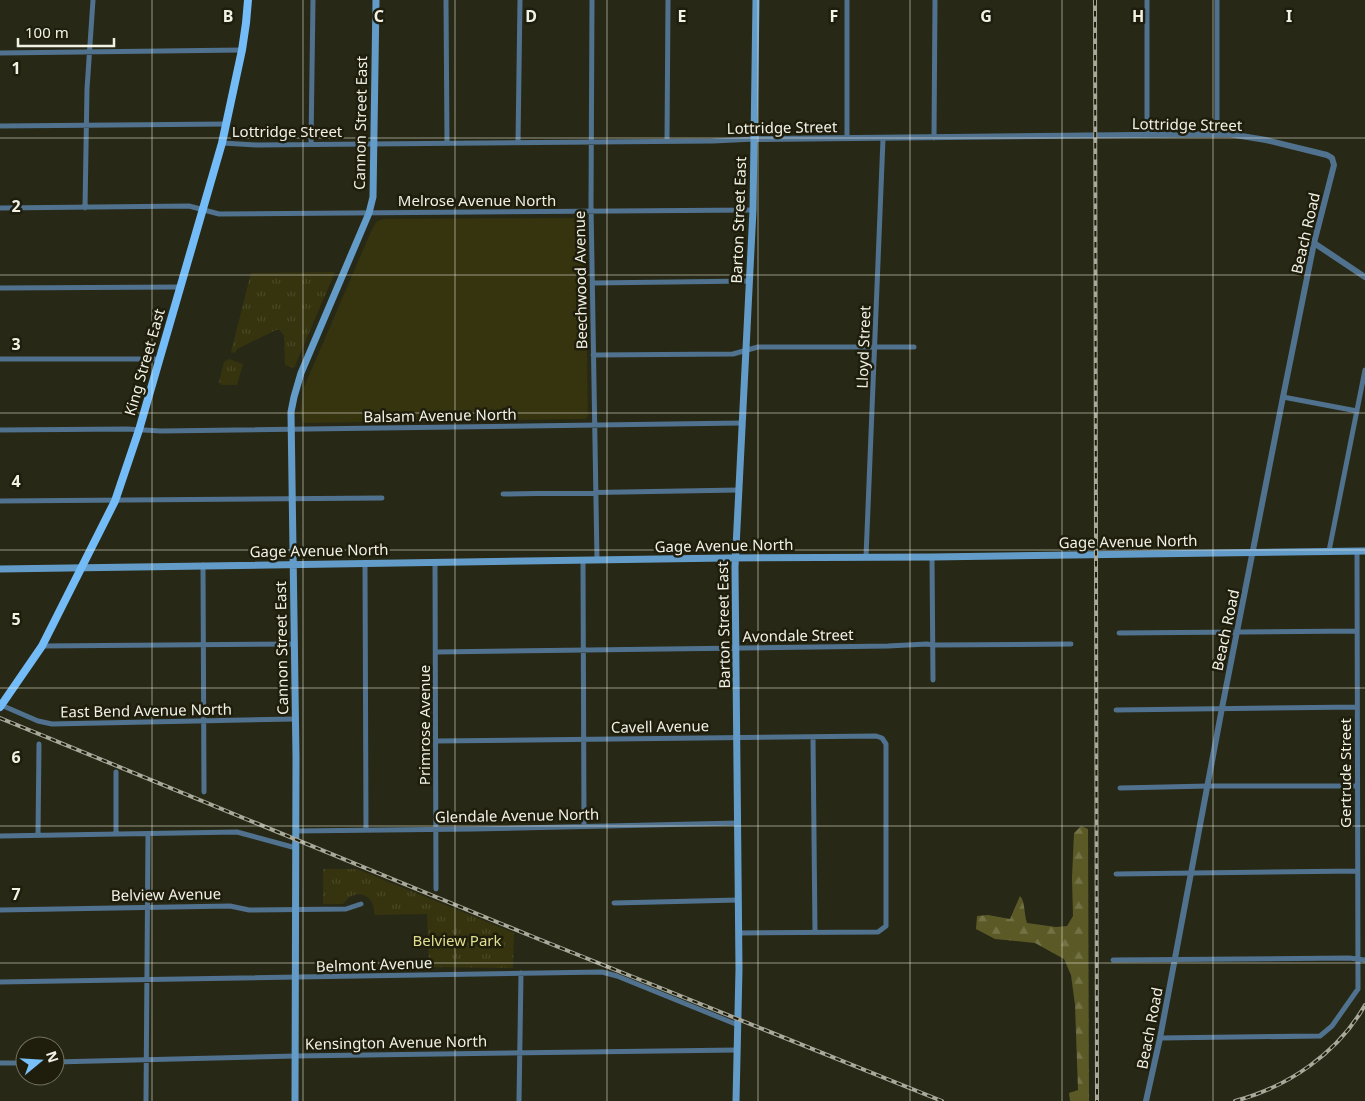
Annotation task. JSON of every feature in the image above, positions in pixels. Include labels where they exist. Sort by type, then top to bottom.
[{"type":"main road","name":"King Street East","points":[[1,706],[42,646],[115,501],[139,430],[222,143],[242,50],[248,0]]},
{"type":"main road","name":"Cannon Street East","points":[[295,1101],[295,644],[291,429],[294,397],[302,373],[369,213],[374,188],[376,0]]},
{"type":"main road","name":"Barton Street East","points":[[736,1101],[739,933],[735,558],[753,210],[756,0]]},
{"type":"main road","name":"Gage Avenue North","points":[[0,569],[1361,551]]},
{"type":"street","points":[[84,208],[93,0]]},
{"type":"street","points":[[311,144],[313,0]]},
{"type":"street","points":[[446,0],[447,144]]},
{"type":"street","points":[[518,142],[520,0]]},
{"type":"street","name":"Beechwood Avenue","points":[[592,0],[591,212],[597,560]]},
{"type":"street","points":[[667,141],[668,0]]},
{"type":"street","points":[[846,138],[847,0]]},
{"type":"street","points":[[934,0],[934,138]]},
{"type":"street","points":[[1147,0],[1147,135]]},
{"type":"street","points":[[1217,0],[1217,134]]},
{"type":"street","points":[[0,52],[90,53],[242,50]]},
{"type":"street","points":[[0,126],[227,124]]},
{"type":"street","name":"Lottridge Street","points":[[222,143],[447,144],[1217,134],[1241,135],[1309,150],[1332,158],[1334,165]]},
{"type":"street","name":"Lloyd Street","points":[[866,557],[883,139]]},
{"type":"street","name":"Beach Road","points":[[1146,1101],[1160,1038],[1283,397],[1314,243],[1334,165]]},
{"type":"street","name":"Melrose Avenue North","points":[[0,208],[190,206],[214,214],[753,210]]},
{"type":"street","points":[[1314,243],[1365,277]]},
{"type":"street","points":[[593,283],[749,282]]},
{"type":"street","points":[[0,288],[180,287]]},
{"type":"street","points":[[593,355],[733,354],[758,347],[914,347]]},
{"type":"street","points":[[0,359],[158,359]]},
{"type":"street","points":[[1329,551],[1365,370]]},
{"type":"street","points":[[1283,397],[1356,411]]},
{"type":"street","name":"Balsam Avenue North","points":[[0,430],[161,431],[742,423]]},
{"type":"street","points":[[503,494],[739,490]]},
{"type":"street","points":[[0,501],[382,498]]},
{"type":"street","name":"Gertrude Street","points":[[1160,1038],[1320,1036],[1332,1026],[1355,995],[1358,984],[1357,630],[1361,551]]},
{"type":"street","points":[[932,557],[933,680]]},
{"type":"street","points":[[582,560],[584,826]]},
{"type":"street","name":"Primrose Avenue","points":[[435,562],[436,889]]},
{"type":"street","points":[[365,563],[366,830]]},
{"type":"street","points":[[203,565],[204,792]]},
{"type":"street","points":[[1119,633],[1357,630]]},
{"type":"street","points":[[42,646],[295,644]]},
{"type":"street","name":"Avondale Street","points":[[436,652],[927,644],[1071,644]]},
{"type":"street","name":"East Bend Avenue North","points":[[1,706],[38,721],[52,724],[295,719]]},
{"type":"street","points":[[1116,710],[1357,707]]},
{"type":"street","name":"Cavell Avenue","points":[[436,741],[876,736],[886,744],[886,926],[878,932],[815,932]]},
{"type":"street","points":[[739,933],[815,932],[813,737]]},
{"type":"street","points":[[38,835],[39,744]]},
{"type":"street","points":[[116,772],[116,834]]},
{"type":"street","points":[[1120,788],[1357,786]]},
{"type":"street","name":"Glendale Avenue North","points":[[296,831],[738,824]]},
{"type":"street","points":[[0,836],[237,832],[296,848]]},
{"type":"street","points":[[146,1101],[148,834]]},
{"type":"street","points":[[1116,874],[1358,871]]},
{"type":"street","points":[[614,903],[738,900]]},
{"type":"street","name":"Belview Avenue","points":[[0,910],[230,906],[249,910],[296,910],[346,909],[361,904]]},
{"type":"street","points":[[1114,960],[1365,960]]},
{"type":"street","name":"Belmont Avenue","points":[[0,982],[602,972],[738,1025]]},
{"type":"street","points":[[519,1101],[521,973]]},
{"type":"street","name":"Kensington Avenue North","points":[[65,1062],[296,1056],[737,1050]]},
{"type":"street","points":[[0,1064],[15,1063]]},
{"type":"green space","points":[[582,218],[585,221],[588,416],[585,419],[306,423],[302,421],[300,412],[304,387],[377,221],[384,219]]},
{"type":"green space","points":[[335,272],[294,368],[285,365],[284,336],[280,330],[276,330],[237,349],[235,353],[231,352],[251,273]]},
{"type":"green space","points":[[229,359],[243,364],[237,385],[221,385],[219,382],[224,362]]},
{"type":"green space","points":[[1081,826],[1088,829],[1089,1101],[1070,1101],[1069,1093],[1078,1090],[1075,1005],[1071,975],[1064,959],[1035,943],[995,939],[976,929],[977,916],[988,915],[1010,919],[1020,896],[1023,901],[1027,923],[1056,927],[1067,926],[1073,916],[1074,833]]},
{"type":"green space","name":"Belview Park","points":[[323,869],[357,869],[514,933],[513,968],[429,967],[427,914],[374,915],[372,902],[362,894],[348,898],[343,904],[323,904]]},
{"type":"railway","points":[[1095,0],[1097,1101]]},
{"type":"railway","points":[[0,718],[536,938],[942,1101]]},
{"type":"railway","points":[[1235,1101],[1274,1087],[1310,1066],[1341,1038],[1365,1005]]}]
